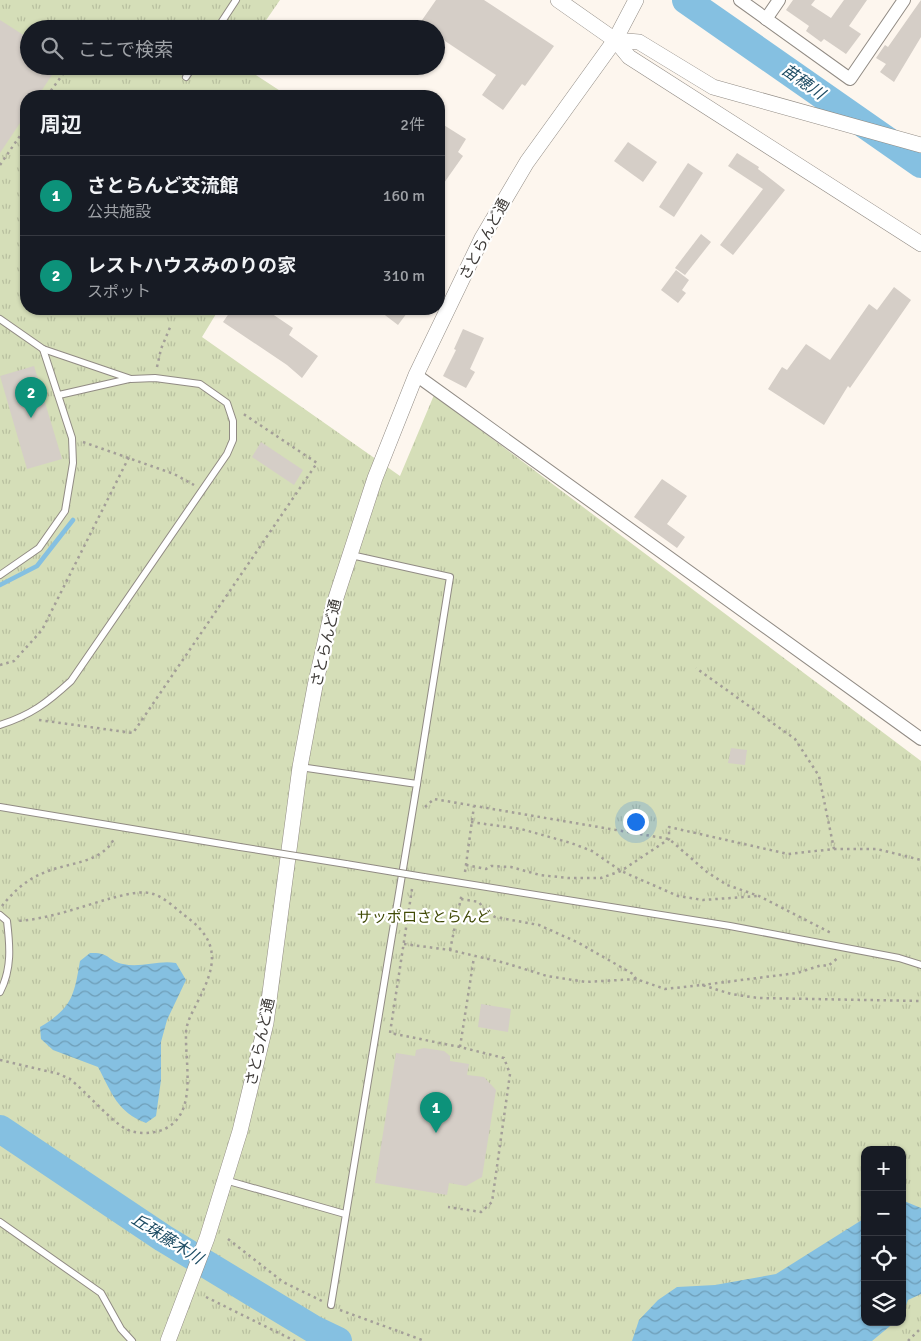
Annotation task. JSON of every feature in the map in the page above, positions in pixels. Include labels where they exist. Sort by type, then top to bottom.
[{"type":"street","points":[[558,0],[615,40],[629,56],[921,244]]},
{"type":"street","points":[[740,0],[850,79],[904,0]]},
{"type":"street","points":[[766,19],[779,0]]},
{"type":"street","name":"さとらんど通","points":[[445,315],[482,238],[528,162],[615,40],[636,1]]},
{"type":"street","points":[[615,40],[640,42],[713,87],[921,145]]},
{"type":"street","name":"さとらんど通","points":[[168,1341],[188,1292],[226,1180],[266,1023],[300,767],[315,686],[333,607],[378,470],[416,375],[445,315]]},
{"type":"street","points":[[416,375],[921,740]]},
{"type":"lane","points":[[223,20],[236,0]]},
{"type":"lane","points":[[0,319],[43,349],[131,379]]},
{"type":"lane","points":[[0,575],[39,548],[65,511],[73,463],[72,438],[43,349]]},
{"type":"lane","points":[[0,725],[23,718],[46,704],[71,681],[204,490],[227,454],[233,440],[233,420],[227,403],[200,384],[155,378],[131,379],[59,395]]},
{"type":"lane","points":[[331,1305],[450,577],[350,555]]},
{"type":"lane","points":[[300,767],[416,784]]},
{"type":"lane","points":[[0,807],[730,926],[899,958],[921,965]]},
{"type":"lane","points":[[0,915],[7,921],[10,948],[9,970],[0,992]]},
{"type":"lane","points":[[226,1180],[345,1214]]},
{"type":"lane","points":[[0,1222],[101,1292],[120,1329],[132,1341]]},
{"type":"path","points":[[51,90],[62,75]]},
{"type":"path","points":[[0,165],[20,136]]},
{"type":"path","points":[[155,378],[161,348],[172,325]]},
{"type":"path","points":[[23,718],[133,733],[317,463],[227,403]]},
{"type":"path","points":[[72,438],[174,474],[204,490]]},
{"type":"path","points":[[0,665],[14,661],[42,630],[129,457]]},
{"type":"path","points":[[696,668],[795,739],[818,776],[834,849]]},
{"type":"path","points":[[404,944],[450,950],[505,963],[546,976],[586,982],[636,979],[665,989],[797,973],[822,965],[828,966],[849,950],[827,929],[796,916],[759,896],[727,885],[707,872],[669,839],[434,800],[425,805],[424,814]]},
{"type":"path","points":[[472,822],[521,829],[571,843],[592,851],[621,871],[678,896],[703,900],[759,896]]},
{"type":"path","points":[[0,909],[13,893],[30,879],[42,873],[98,855],[111,846],[120,827]]},
{"type":"path","points":[[669,839],[669,827],[788,854],[834,849],[877,849],[921,860]]},
{"type":"path","points":[[466,865],[486,869],[491,866],[511,867],[540,875],[568,878],[601,878],[621,871],[669,839]]},
{"type":"path","points":[[412,888],[390,1033],[460,1046],[504,1058],[510,1074],[492,1202],[481,1212],[448,1207]]},
{"type":"path","points":[[0,1060],[59,1074],[70,1079],[125,1129],[140,1134],[168,1129],[179,1118],[186,1104],[186,1032],[189,1019],[213,967],[212,949],[206,936],[194,922],[160,897],[150,893],[130,894],[33,918],[7,921]]},
{"type":"path","points":[[461,899],[478,902],[485,911],[495,916],[539,924],[579,943],[633,974],[636,979]]},
{"type":"path","points":[[460,1046],[474,957]]},
{"type":"path","points":[[702,985],[731,994],[758,998],[921,1000]]},
{"type":"path","points":[[206,1297],[295,1341]]},
{"type":"path","points":[[908,1341],[921,1328]]},
{"type":"green space","name":"サッポロさとらんど","points":[[0,0],[280,0],[266,20],[20,20],[20,75],[256,75],[279,90],[20,90],[20,315],[215,315],[202,337],[400,476],[434,395],[921,761],[921,1341],[0,1341]]},
{"type":"water","points":[[90,953],[105,955],[118,963],[130,965],[163,962],[176,963],[186,980],[167,1020],[161,1042],[161,1080],[156,1116],[146,1123],[136,1119],[116,1101],[98,1067],[53,1050],[41,1039],[40,1027],[59,1014],[70,1000],[76,983],[80,961]]},
{"type":"water","points":[[906,1202],[921,1208],[921,1294],[908,1300],[906,1305]]},
{"type":"water","points":[[861,1221],[861,1326],[890,1326],[872,1341],[632,1341],[639,1320],[658,1300],[677,1287],[715,1285],[776,1274]]},
{"type":"building","points":[[436,0],[484,0],[554,46],[525,86],[522,84],[503,110],[482,95],[496,75],[445,41],[445,20],[422,20]]},
{"type":"building","points":[[793,0],[815,0],[811,5],[831,18],[844,0],[867,0],[849,26],[861,34],[846,54],[824,39],[821,42],[806,31],[809,26],[786,10]]},
{"type":"building","points":[[921,0],[921,37],[894,82],[880,72],[886,64],[876,58],[885,45],[888,47]]},
{"type":"building","points":[[0,20],[20,33],[20,75],[52,75],[42,90],[20,90],[20,123],[0,153]]},
{"type":"building","points":[[445,126],[466,139],[458,152],[463,156],[445,182]]},
{"type":"building","points":[[628,142],[657,162],[643,182],[614,161]]},
{"type":"building","points":[[737,153],[759,167],[758,169],[785,190],[733,255],[720,245],[763,189],[728,166]]},
{"type":"building","points":[[688,163],[703,173],[674,217],[659,207]]},
{"type":"building","points":[[701,234],[711,242],[685,275],[675,268]]},
{"type":"building","points":[[676,270],[689,280],[682,290],[686,293],[678,303],[661,290]]},
{"type":"building","points":[[894,287],[911,300],[850,388],[848,386],[824,425],[768,389],[782,367],[787,370],[806,344],[830,360],[869,304],[877,310]]},
{"type":"building","points":[[228,315],[274,315],[293,328],[289,335],[318,356],[302,378],[287,365],[223,322]]},
{"type":"building","points":[[385,315],[406,315],[398,325]]},
{"type":"building","points":[[463,329],[484,338],[470,369],[475,372],[466,388],[443,376],[456,350],[454,349]]},
{"type":"building","points":[[34,366],[62,459],[27,469],[0,376]]},
{"type":"building","points":[[261,442],[303,470],[294,485],[252,457]]},
{"type":"building","points":[[662,479],[687,496],[667,524],[685,537],[677,548],[634,517]]},
{"type":"building","points":[[731,748],[747,750],[745,765],[728,763]]},
{"type":"building","points":[[481,1004],[511,1009],[508,1032],[478,1027]]},
{"type":"building","points":[[424,1048],[444,1051],[450,1056],[450,1061],[469,1064],[467,1075],[484,1077],[496,1090],[482,1177],[466,1186],[449,1183],[447,1195],[375,1183],[396,1053],[415,1056],[416,1050]]},
{"type":"waterway","name":"苗穂川","points":[[686,0],[921,164]]},
{"type":"waterway","points":[[0,585],[37,566],[73,520]]},
{"type":"waterway","name":"丘珠藤木川","points":[[0,1129],[163,1238],[315,1330],[338,1341]]},
{"type":"place","name":"レストハウスみのりの家","points":[[31,418]]},
{"type":"place","name":"さとらんど交流館","points":[[436,1133]]}]
